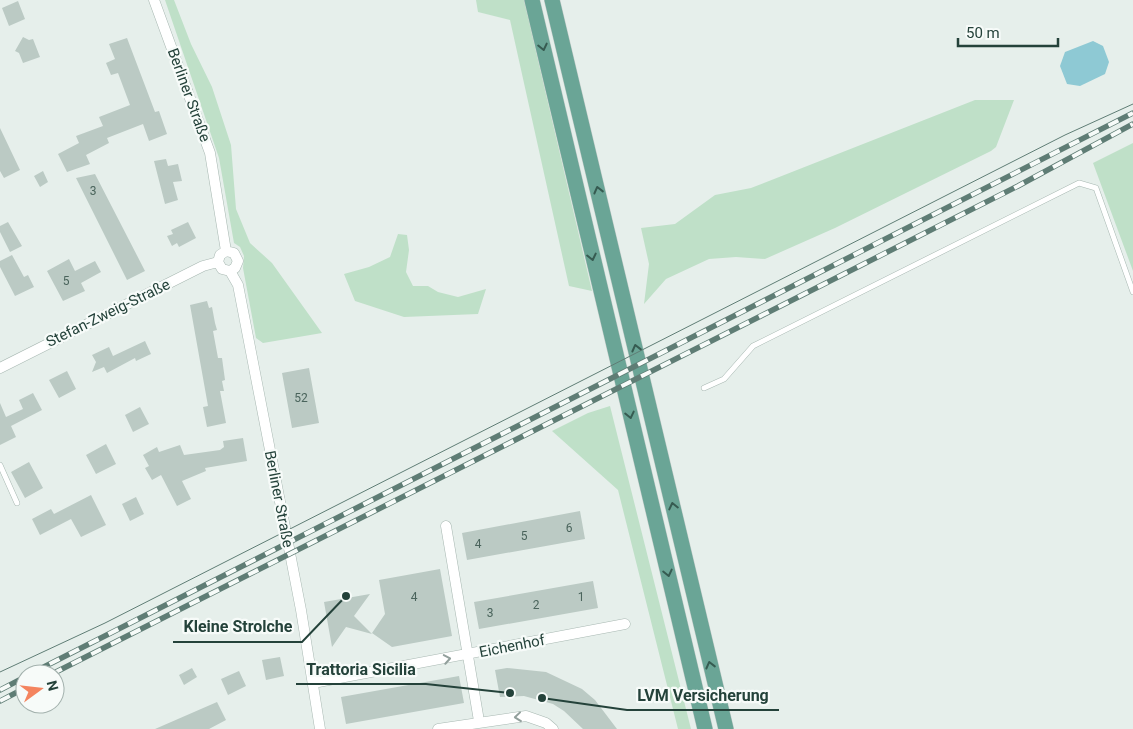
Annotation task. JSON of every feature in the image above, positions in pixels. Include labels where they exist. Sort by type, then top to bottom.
[{"type":"main road","points":[[532,0],[706,729]]},
{"type":"main road","points":[[552,0],[726,729]]},
{"type":"street","name":"Berliner Straße","points":[[154,0],[210,154],[226,251],[234,254],[238,261],[235,268],[230,271],[238,285],[320,729]]},
{"type":"street","points":[[226,251],[220,255],[218,262],[222,269],[230,271]]},
{"type":"street","name":"Stefan-Zweig-Straße","points":[[0,368],[203,266],[218,262]]},
{"type":"street","name":"Eichenhof","points":[[446,526],[468,655],[625,624]]},
{"type":"street","points":[[313,683],[468,655],[479,721]]},
{"type":"street","points":[[438,729],[479,721],[526,716],[546,723],[553,729]]},
{"type":"lane","points":[[704,388],[724,379],[753,346],[1079,182],[1096,188],[1133,292]]},
{"type":"lane","points":[[0,465],[17,503]]},
{"type":"green space","points":[[165,0],[174,0],[191,44],[212,87],[231,145],[236,209],[250,243],[272,263],[322,333],[263,343],[256,338],[243,268],[244,256],[240,247],[234,243],[219,158]]},
{"type":"green space","points":[[476,0],[524,0],[592,291],[569,286],[510,20],[478,12]]},
{"type":"green space","points":[[975,100],[1014,100],[996,147],[991,151],[835,228],[765,259],[736,257],[709,259],[666,279],[644,304],[649,264],[641,228],[675,224],[715,195],[751,188]]},
{"type":"green space","points":[[1133,143],[1133,271],[1093,163]]},
{"type":"green space","points":[[398,234],[407,235],[409,250],[406,272],[413,286],[428,286],[438,292],[458,297],[486,289],[478,314],[404,317],[355,301],[344,274],[369,267],[390,257]]},
{"type":"green space","points":[[610,406],[691,729],[678,729],[618,490],[552,431],[588,413]]},
{"type":"water","points":[[1093,41],[1103,46],[1109,62],[1105,74],[1080,86],[1067,84],[1060,66],[1065,52]]},
{"type":"building","points":[[18,1],[25,19],[9,26],[2,8]]},
{"type":"building","points":[[23,37],[29,40],[33,39],[40,57],[23,63],[19,53],[15,51]]},
{"type":"building","points":[[127,38],[155,112],[159,111],[167,134],[149,141],[143,124],[107,138],[109,143],[86,155],[90,164],[67,172],[58,154],[79,143],[76,136],[103,126],[99,117],[130,105],[118,73],[111,75],[106,63],[115,59],[109,44]]},
{"type":"building","points":[[0,128],[20,170],[4,178],[0,171]]},
{"type":"building","points":[[166,159],[168,166],[178,164],[182,181],[173,182],[178,200],[165,204],[154,161]]},
{"type":"building","points":[[43,171],[48,182],[40,187],[34,176]]},
{"type":"building","points":[[95,174],[145,271],[127,280],[76,178]]},
{"type":"building","points":[[8,222],[22,246],[10,252],[0,232],[0,226]]},
{"type":"building","points":[[188,222],[196,238],[179,247],[177,243],[172,246],[167,236],[173,234],[171,230]]},
{"type":"building","points":[[12,255],[24,277],[28,275],[34,287],[15,296],[0,267],[0,261]]},
{"type":"building","points":[[69,259],[75,271],[95,261],[101,272],[81,283],[85,291],[63,301],[47,271]]},
{"type":"building","points":[[207,301],[209,308],[212,307],[217,330],[213,331],[218,358],[222,358],[225,380],[222,381],[224,391],[220,391],[226,423],[207,427],[203,407],[208,406],[190,305]]},
{"type":"building","points":[[145,341],[151,354],[136,361],[135,358],[107,373],[104,367],[92,372],[96,362],[92,355],[109,347],[113,356]]},
{"type":"building","points":[[309,368],[319,423],[292,428],[282,373]]},
{"type":"building","points":[[67,371],[76,389],[59,398],[49,380]]},
{"type":"building","points":[[33,393],[42,410],[11,426],[16,437],[0,445],[0,403],[6,417],[23,409],[19,400]]},
{"type":"building","points":[[140,407],[149,424],[133,432],[125,415]]},
{"type":"building","points":[[243,438],[247,461],[205,468],[206,471],[182,481],[191,499],[177,506],[161,475],[152,480],[145,468],[149,466],[143,455],[157,447],[159,452],[180,445],[184,455],[220,450],[224,447],[223,441]]},
{"type":"building","points":[[106,444],[116,464],[96,474],[86,455]]},
{"type":"building","points":[[29,462],[43,488],[25,498],[11,472]]},
{"type":"building","points":[[91,495],[106,525],[81,537],[71,519],[40,535],[32,519],[51,509],[54,514]]},
{"type":"building","points":[[136,497],[144,514],[130,521],[122,504]]},
{"type":"building","points":[[580,511],[585,539],[467,560],[462,533]]},
{"type":"building","points":[[440,569],[452,636],[392,647],[372,633],[385,614],[379,580]]},
{"type":"building","points":[[593,581],[598,608],[479,629],[474,602]]},
{"type":"building","points":[[370,594],[354,616],[372,634],[346,627],[332,647],[324,602]]},
{"type":"building","points":[[280,657],[284,676],[266,680],[262,660]]},
{"type":"building","points":[[192,668],[197,677],[184,685],[179,675]]},
{"type":"building","points":[[507,668],[546,672],[582,689],[595,700],[617,729],[583,729],[564,711],[553,704],[524,696],[500,697],[495,670]]},
{"type":"building","points":[[239,671],[246,686],[228,695],[221,679]]},
{"type":"building","points":[[459,676],[464,703],[346,724],[341,697]]},
{"type":"building","points":[[217,702],[226,720],[209,729],[155,729]]},
{"type":"tram line","points":[[0,672],[105,623],[1065,135],[1133,104]]},
{"type":"railway","points":[[50,664],[1133,113]]},
{"type":"railway","points":[[65,667],[1018,186],[1133,124]]},
{"type":"railway","points":[[0,690],[15,682]]},
{"type":"railway","points":[[0,701],[15,693]]},
{"type":"place","name":"Kleine Strolche","points":[[346,596]]},
{"type":"place","name":"Trattoria Sicilia","points":[[510,693]]},
{"type":"place","name":"LVM Versicherung","points":[[542,698]]}]
